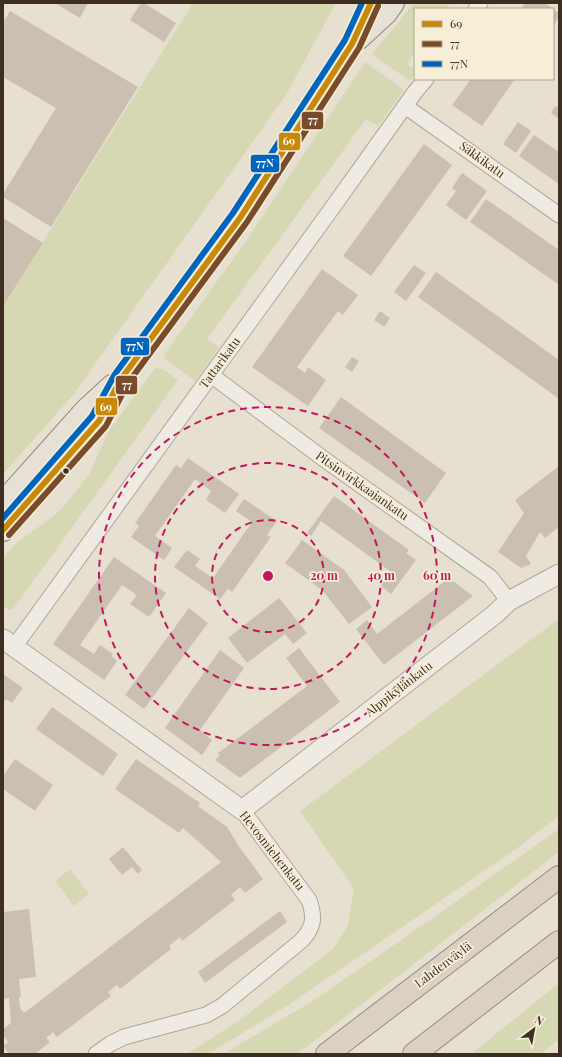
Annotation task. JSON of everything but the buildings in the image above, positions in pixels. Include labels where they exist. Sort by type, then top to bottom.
[{"type":"highway","name":"Lahdenväylä","points":[[327,1054],[559,877]]},
{"type":"highway","points":[[414,1054],[559,942]]},
{"type":"main road","points":[[3,530],[99,421],[121,379],[240,218],[352,44],[371,3]]},
{"type":"main road","points":[[352,44],[386,13],[393,3]]},
{"type":"main road","points":[[3,503],[86,410],[121,379]]},
{"type":"street","name":"Tattarikatu","points":[[9,643],[211,375],[425,80]]},
{"type":"street","name":"Säkkikatu","points":[[405,106],[559,215]]},
{"type":"street","name":"Pitsinvirkkaajankatu","points":[[211,375],[328,462],[490,577],[509,601]]},
{"type":"street","name":"Alppikylänkatu","points":[[242,810],[487,620],[509,601],[559,574]]},
{"type":"street","name":"Hevosmiehenkatu","points":[[9,643],[242,810],[309,900],[312,910],[312,923],[309,933],[222,1006],[206,1015],[124,1037],[110,1044],[96,1054]]},
{"type":"green space","points":[[193,3],[336,3],[286,95],[73,395],[3,474],[3,305]]},
{"type":"green space","points":[[413,3],[450,3],[447,8],[414,8],[414,54],[407,64],[414,69],[414,75],[410,81],[372,54]]},
{"type":"green space","points":[[365,62],[404,90],[378,126],[366,119],[207,339],[219,347],[195,381],[166,360],[164,355],[246,241]]},
{"type":"green space","points":[[156,368],[163,369],[178,380],[19,601],[12,610],[7,609],[3,605],[3,558],[14,545],[55,515],[65,505],[90,473],[108,432]]},
{"type":"green space","points":[[559,619],[559,816],[516,849],[287,1006],[208,1054],[187,1054],[240,1020],[333,949],[348,925],[354,889],[300,811]]},
{"type":"green space","points":[[559,829],[559,852],[297,1054],[223,1054],[311,1002]]},
{"type":"green space","points":[[70,869],[89,894],[74,906],[55,881]]},
{"type":"green space","points":[[559,983],[559,1039],[541,1054],[471,1054]]},
{"type":"transit line","name":"77N","points":[[3,518],[92,416],[115,374],[233,213],[345,40],[362,3]]},
{"type":"transit line","name":"69","points":[[3,530],[99,421],[121,379],[240,218],[352,44],[371,3]]},
{"type":"transit line","name":"77","points":[[9,535],[106,426],[128,383],[247,222],[359,48],[378,6]]}]
